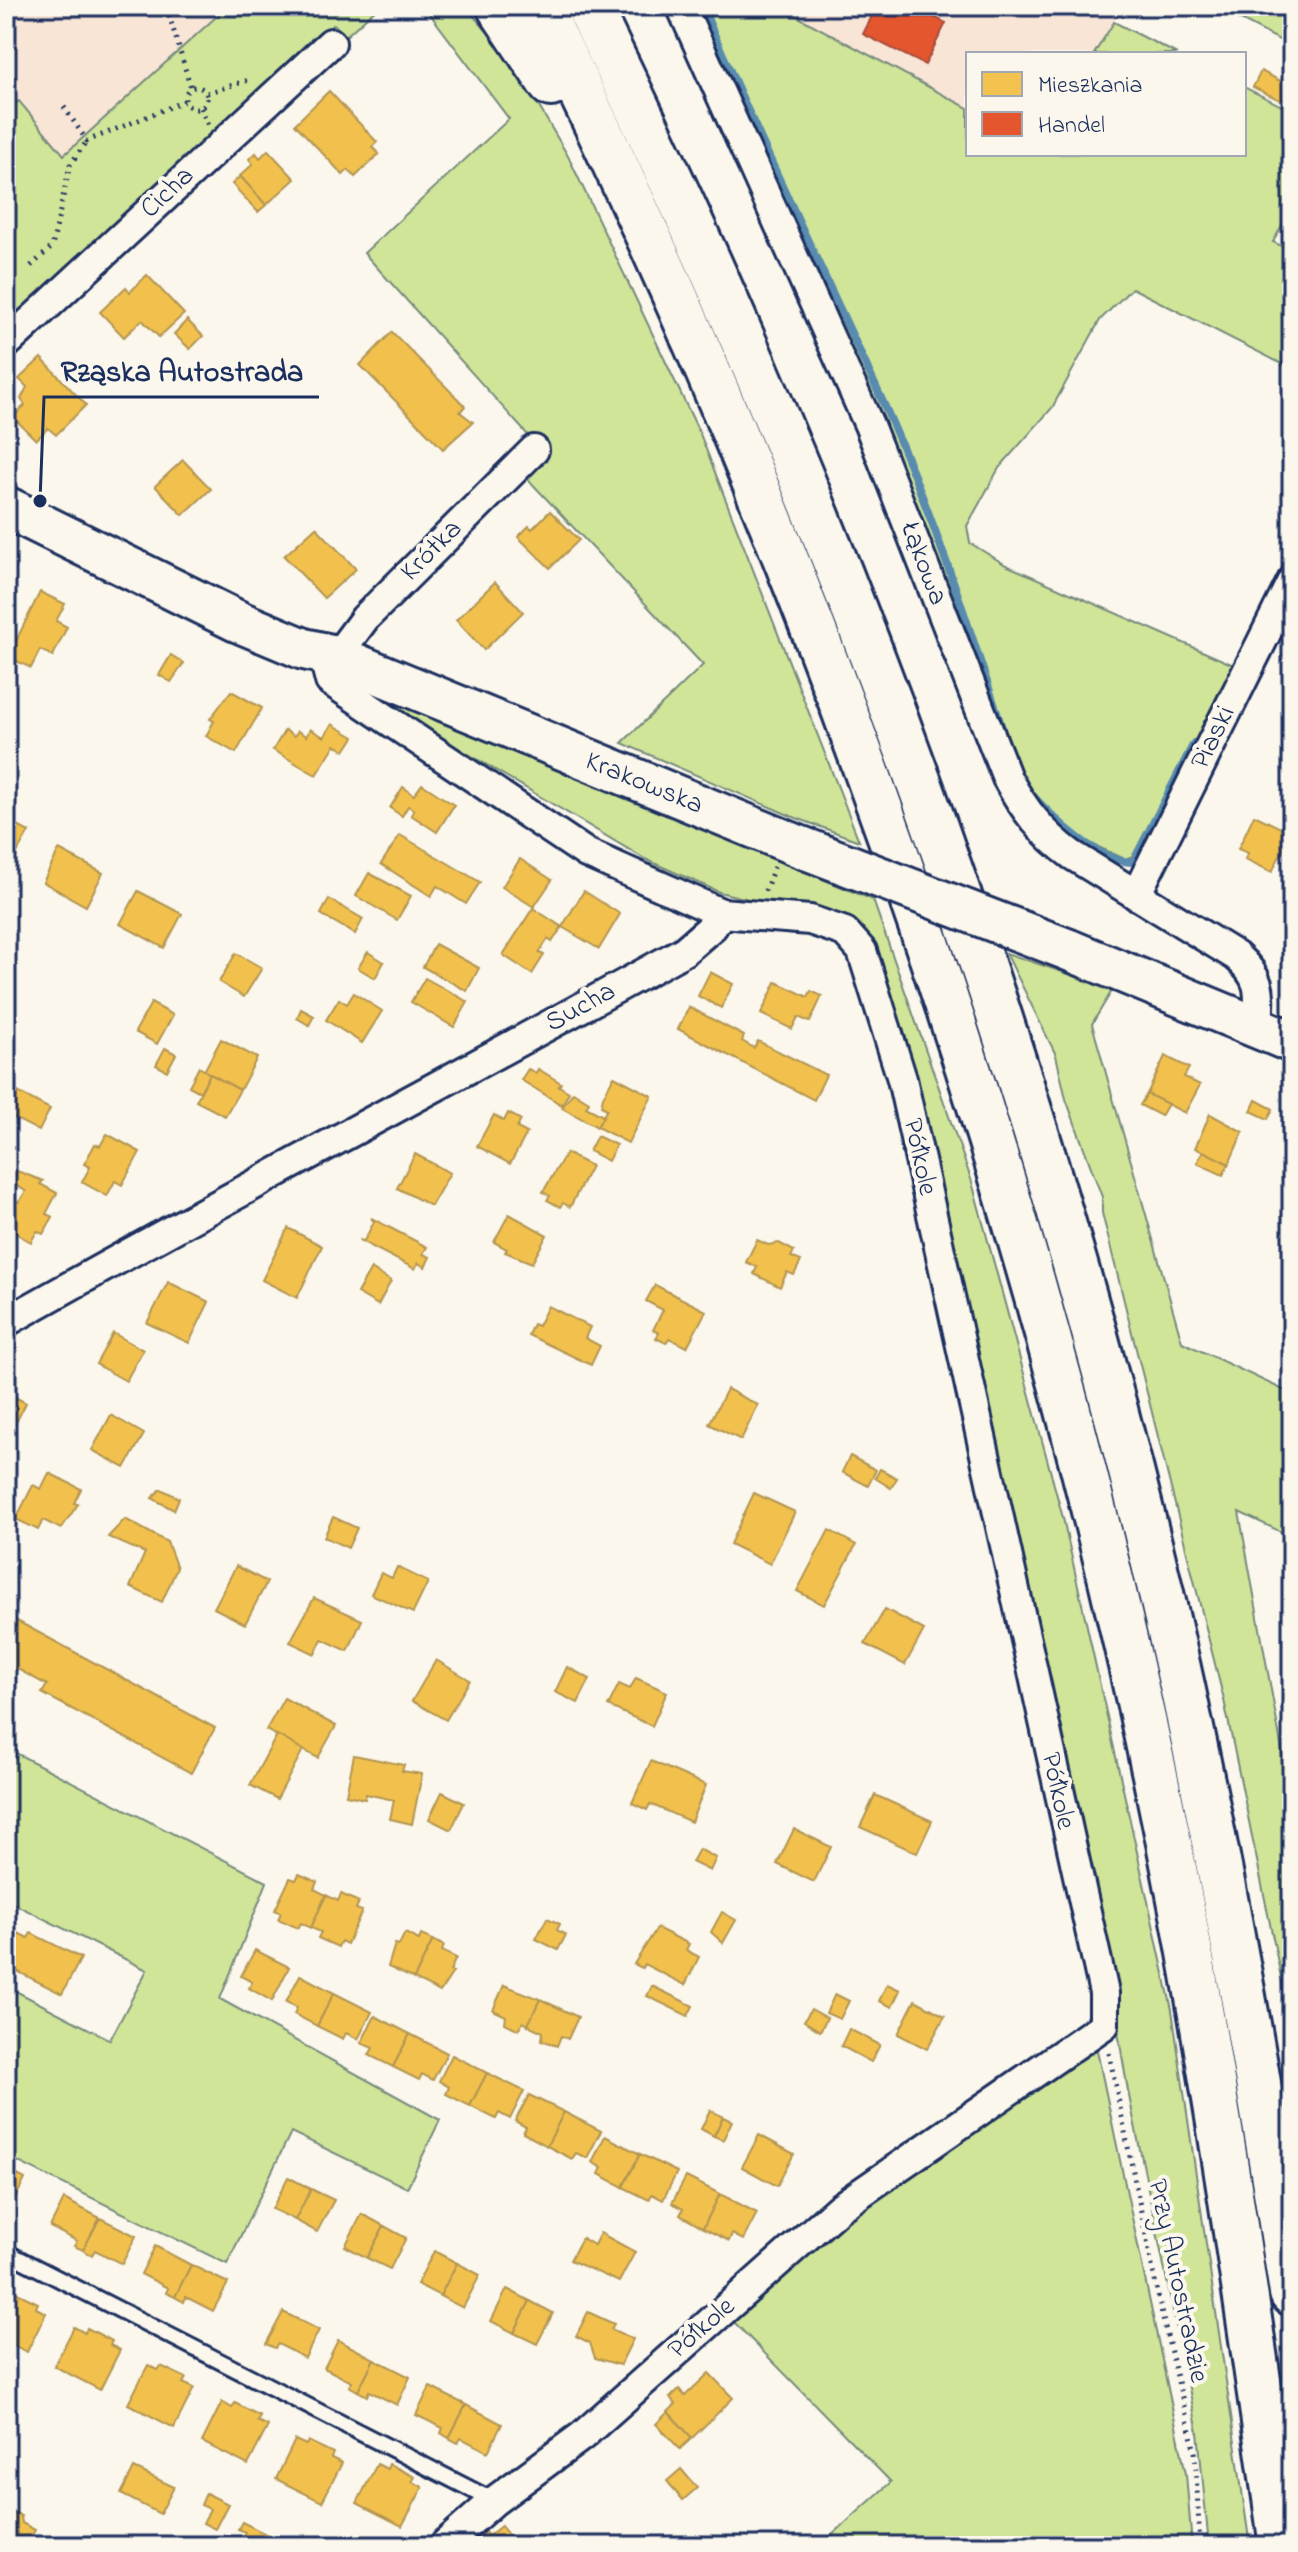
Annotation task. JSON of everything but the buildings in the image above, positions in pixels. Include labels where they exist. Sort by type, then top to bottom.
[{"type":"highway","points":[[499,6],[647,235]]},
{"type":"highway","points":[[539,6],[647,235],[773,528],[895,850],[977,1098],[1059,1379],[1134,1685],[1184,1921],[1226,2161],[1282,2546]]},
{"type":"highway","points":[[588,6],[655,143],[828,541],[923,792],[1027,1101],[1160,1592],[1227,1908],[1292,2293]]},
{"type":"street","name":"Łąkowa","points":[[681,6],[869,425],[1007,778],[1023,809],[1047,836],[1236,956],[1254,971],[1275,1036]]},
{"type":"street","name":"Cicha","points":[[6,344],[331,43]]},
{"type":"street","name":"Krótka","points":[[336,656],[365,618],[534,450]]},
{"type":"street","name":"Krakowska","points":[[6,507],[237,621],[304,649],[336,656],[793,843],[1069,950],[1275,1036]]},
{"type":"street","name":"Piaski","points":[[1136,895],[1292,581]]},
{"type":"street","points":[[336,656],[327,669],[330,681],[586,853],[721,913]]},
{"type":"street","name":"Półkole","points":[[443,2546],[494,2501],[582,2436],[839,2208],[1104,2025],[1104,1993],[902,1079],[862,951],[845,932],[810,920],[721,913]]},
{"type":"street","name":"Sucha","points":[[6,1322],[210,1206],[458,1077],[684,951],[713,926],[721,913]]},
{"type":"lane","points":[[6,2252],[494,2501]]},
{"type":"path","points":[[31,266],[52,247],[70,165],[87,141],[185,101],[191,88],[169,15]]},
{"type":"path","points":[[185,101],[197,110],[207,103],[204,90],[191,88]]},
{"type":"path","points":[[64,107],[87,141]]},
{"type":"path","points":[[756,916],[793,843]]},
{"type":"path","name":"Przy Autostradzie","points":[[1104,2025],[1162,2315],[1195,2452],[1200,2546]]},
{"type":"shaded area","points":[[6,6],[244,6],[6,324]]},
{"type":"shaded area","points":[[778,6],[1122,6],[1095,52],[966,52],[966,107]]},
{"type":"green space","points":[[228,6],[379,6],[346,36],[334,24],[292,59],[6,328],[6,110],[19,101],[64,155]]},
{"type":"green space","points":[[424,6],[465,6],[511,59],[568,156],[700,434],[859,841],[791,816],[622,743],[703,665],[524,475],[545,454],[364,253],[509,119]]},
{"type":"green space","points":[[694,6],[778,6],[966,107],[966,156],[1246,156],[1246,88],[1292,111],[1292,207],[1273,242],[1292,251],[1292,369],[1132,288],[1100,320],[1052,408],[999,468],[967,526],[970,543],[1006,565],[1236,666],[1135,855],[1125,859],[1067,833],[1025,792],[981,692],[948,586],[886,431]]},
{"type":"green space","points":[[1214,6],[1292,6],[1292,46],[1291,46]]},
{"type":"green space","points":[[1114,22],[1173,52],[1095,52]]},
{"type":"green space","points":[[339,677],[873,900],[972,1182],[1063,1518],[1172,2010],[1250,2546],[1209,2546],[1198,2432],[1128,2091],[1082,1819],[992,1415],[869,942],[765,903],[719,892],[645,859]]},
{"type":"green space","points":[[1006,953],[1113,989],[1092,1024],[1182,1342],[1292,1394],[1292,1537],[1239,1512],[1292,1806],[1292,2061],[1283,1987],[1224,1700],[1102,1213],[1102,1197],[1066,1099],[1056,1055]]},
{"type":"green space","points":[[6,1748],[267,1882],[220,1999],[440,2120],[407,2188],[291,2132],[227,2264],[6,2156],[6,1986],[110,2040],[147,1970],[6,1900]]},
{"type":"green space","points":[[1096,2046],[1186,2474],[1192,2546],[820,2546],[891,2482],[731,2319],[832,2225]]},
{"type":"waterway","points":[[702,6],[903,448],[948,567],[1002,728]]},
{"type":"waterway","points":[[1032,795],[1052,816],[1092,848],[1133,862],[1194,743]]},
{"type":"place","name":"Rząska Autostrada","points":[[40,501]]}]
